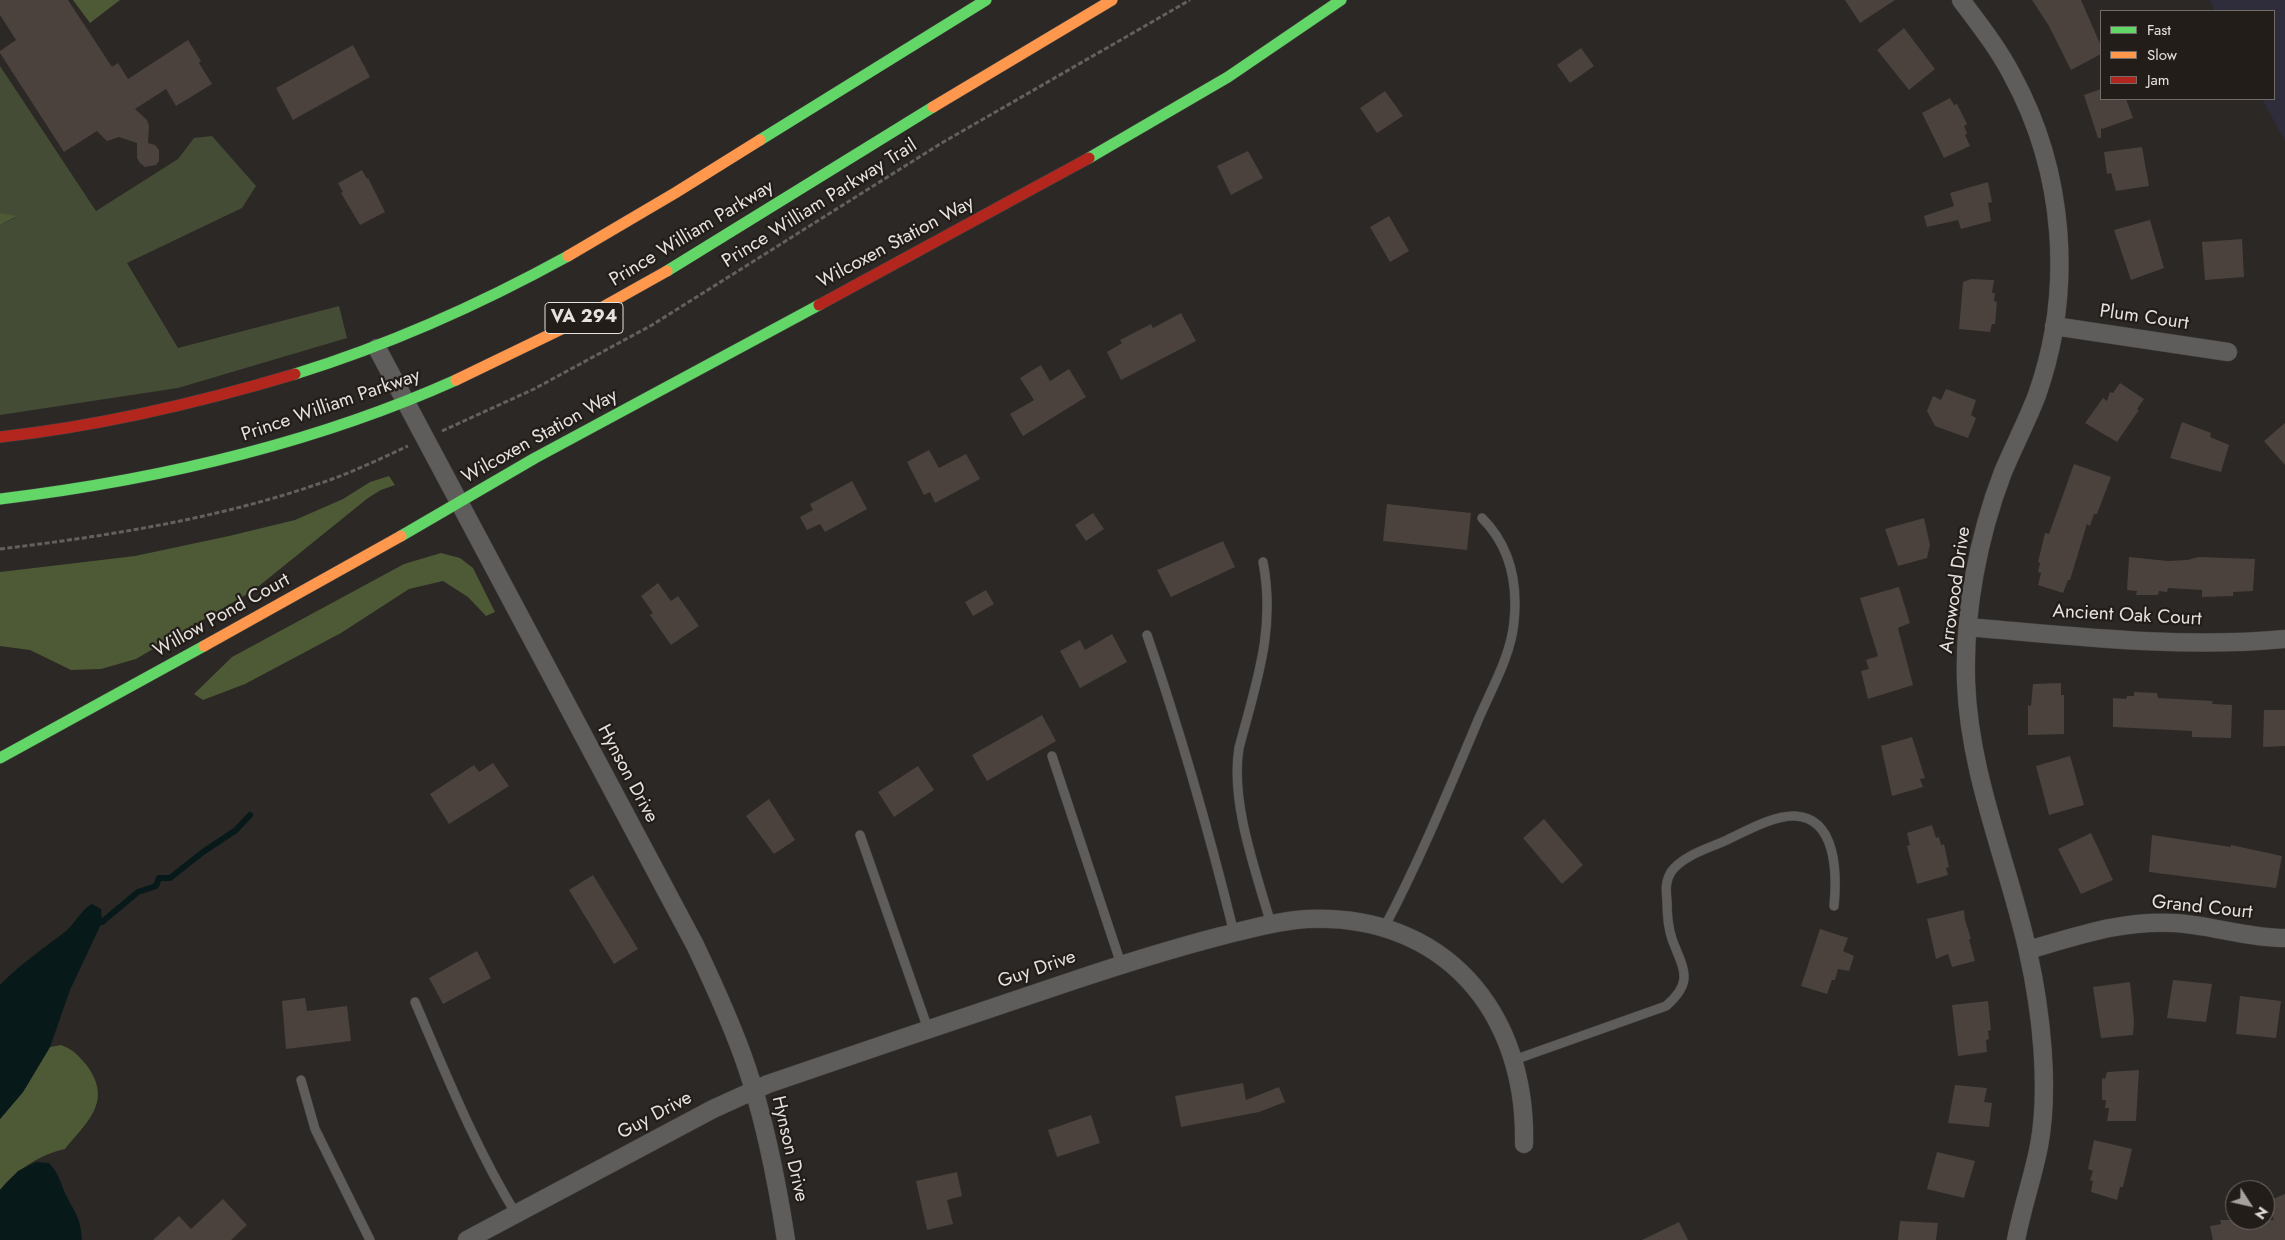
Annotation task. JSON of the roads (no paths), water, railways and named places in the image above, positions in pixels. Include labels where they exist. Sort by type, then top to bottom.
[{"type":"main road","points":[[0,437],[96,424],[179,407],[332,364],[377,348],[442,320],[509,287],[698,181],[986,0]]},
{"type":"main road","name":"Prince William Parkway","points":[[0,499],[38,496],[229,459],[325,431],[406,402],[483,368],[567,327],[665,273],[958,91],[1112,0]]},
{"type":"main road","name":"Wilcoxen Station Way","points":[[459,502],[558,445],[1079,164],[1228,77],[1341,0]]},
{"type":"main road","name":"Willow Pond Court","points":[[0,758],[367,556],[459,502]]},
{"type":"street","name":"Arrowood Drive","points":[[1961,0],[2012,74],[2040,139],[2053,190],[2058,224],[2060,268],[2054,326],[2047,362],[2036,396],[2003,474],[1987,523],[1977,563],[1968,627],[1967,708],[1976,760],[2028,950],[2042,1048],[2042,1101],[2039,1144],[2016,1240]]},
{"type":"street","name":"Plum Court","points":[[2054,326],[2228,352]]},
{"type":"street","name":"Hynson Drive","points":[[377,348],[696,945],[724,1005],[754,1090],[776,1177],[786,1240]]},
{"type":"street","name":"Ancient Oak Court","points":[[1968,627],[2163,642],[2285,639]]},
{"type":"street","name":"Guy Drive","points":[[467,1240],[713,1109],[754,1090],[1121,964],[1234,932],[1306,919],[1339,920],[1384,928],[1404,935],[1433,950],[1471,982],[1505,1034],[1514,1060],[1525,1115],[1524,1144]]},
{"type":"street","name":"Grand Court","points":[[2028,950],[2110,926],[2143,922],[2177,923],[2238,934],[2285,938]]},
{"type":"lane","points":[[1384,928],[1444,801],[1508,650],[1514,623],[1514,590],[1509,563],[1502,542],[1482,518]]},
{"type":"lane","points":[[1263,562],[1267,581],[1269,614],[1266,646],[1239,748],[1237,788],[1251,854],[1270,924]]},
{"type":"lane","points":[[1147,635],[1179,731],[1212,843],[1234,932]]},
{"type":"lane","points":[[1052,756],[1121,964]]},
{"type":"lane","points":[[1514,1060],[1666,1006],[1676,997],[1682,986],[1684,972],[1682,959],[1672,938],[1668,917],[1666,884],[1672,871],[1685,860],[1760,824],[1793,816],[1807,818],[1818,824],[1825,834],[1834,858],[1837,882],[1834,906]]},
{"type":"lane","points":[[860,834],[928,1030]]},
{"type":"lane","points":[[415,1002],[492,1176],[516,1214]]},
{"type":"lane","points":[[301,1080],[315,1129],[370,1240]]},
{"type":"waterway","points":[[102,922],[138,892],[156,886],[159,878],[170,878],[203,852],[236,830],[250,815]]}]
